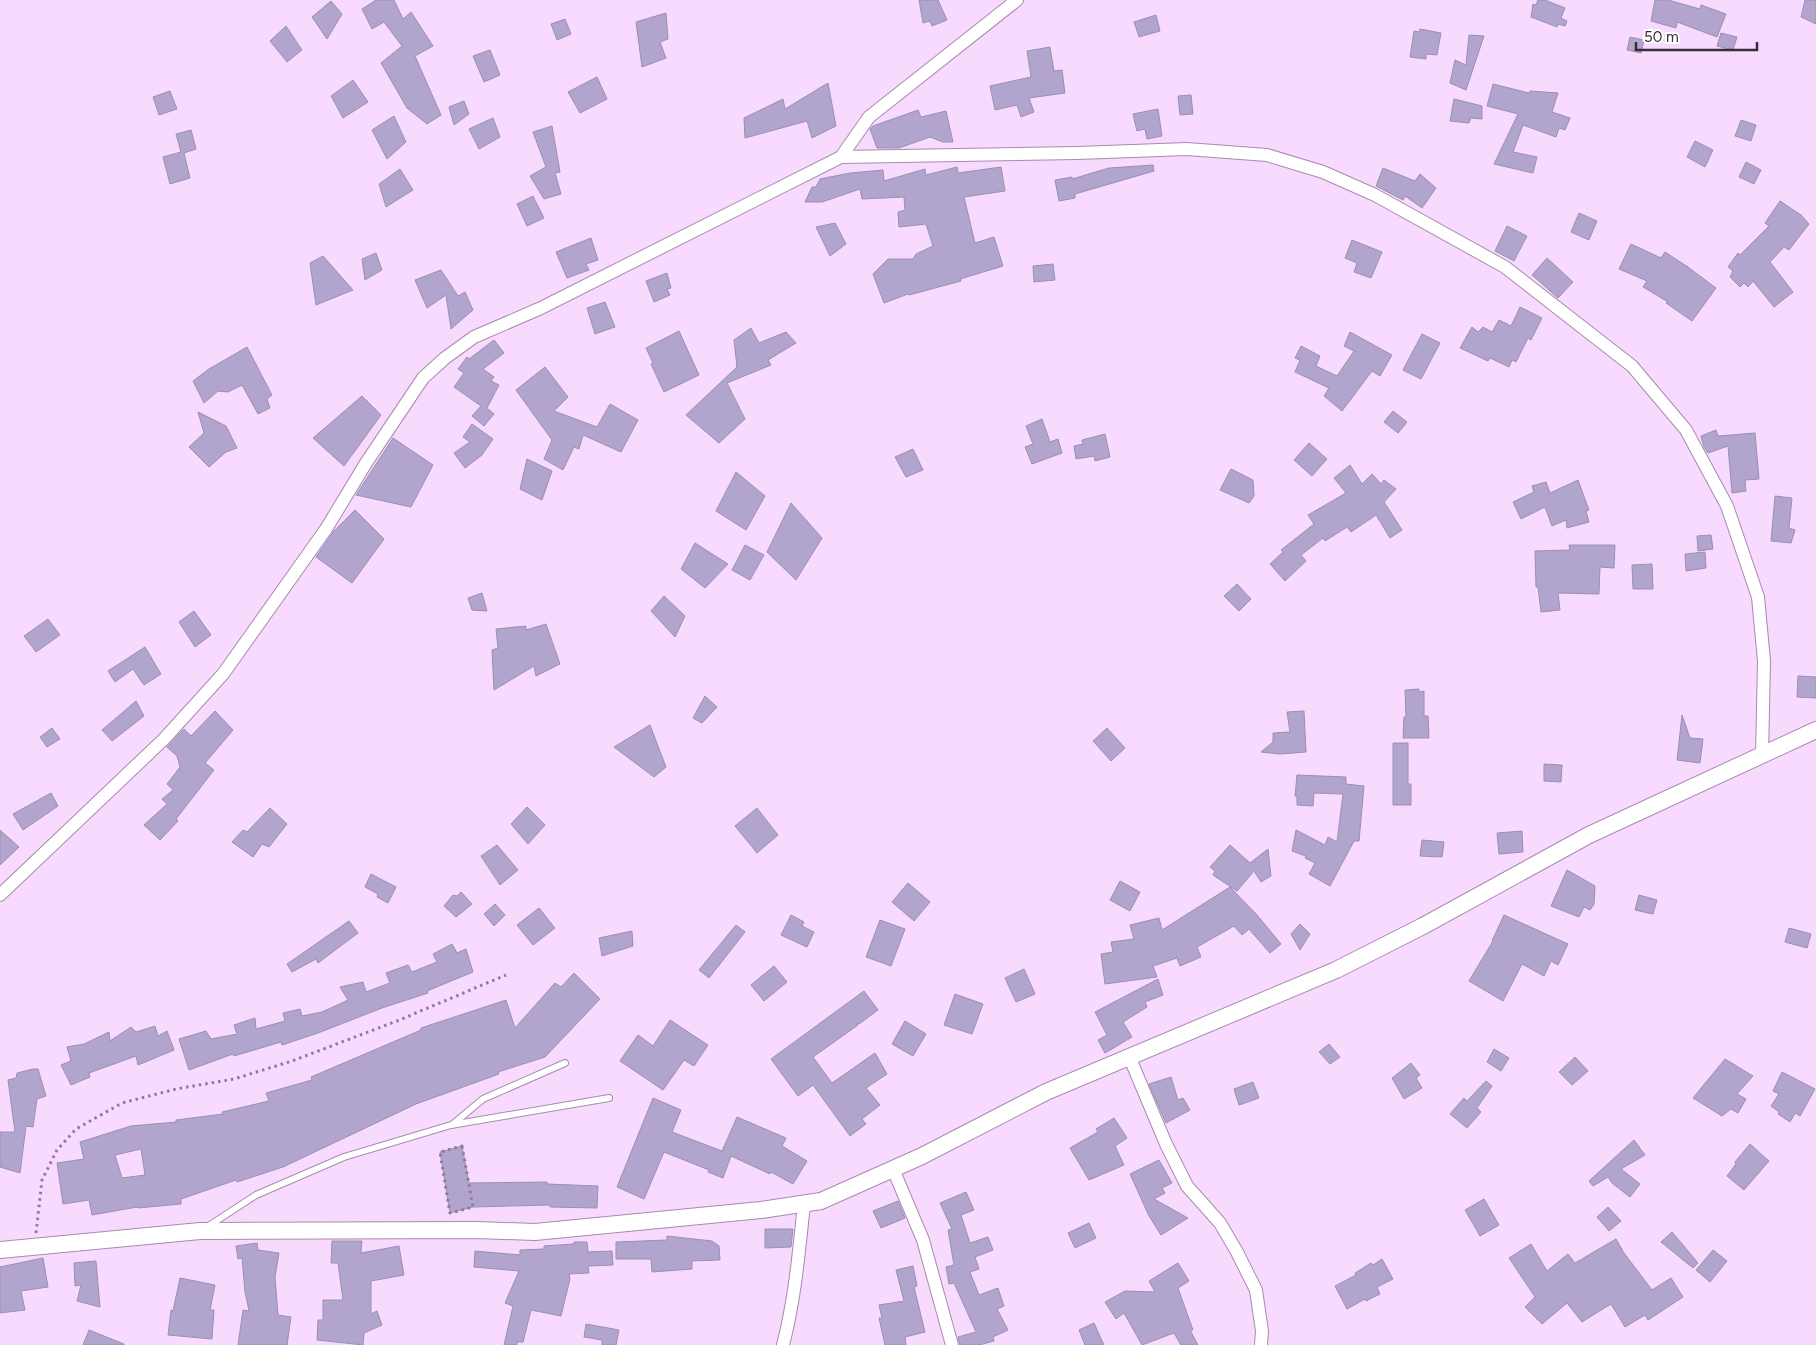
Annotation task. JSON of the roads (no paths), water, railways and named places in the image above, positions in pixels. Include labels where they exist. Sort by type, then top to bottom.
[{"type":"street","points":[[841,157],[869,117],[1017,0]]},
{"type":"street","points":[[0,895],[164,739],[223,674],[326,529],[366,463],[423,378],[445,358],[474,336],[540,308],[841,157],[1187,149],[1267,155],[1323,172],[1375,195],[1505,267],[1632,366],[1686,430],[1727,506],[1758,597],[1764,661],[1762,755]]},
{"type":"street","points":[[0,1250],[200,1232],[477,1230],[535,1232],[761,1210],[821,1201],[922,1156],[1046,1092],[1336,970],[1423,926],[1589,835],[1816,730]]},
{"type":"street","points":[[1129,1056],[1186,1186],[1220,1223],[1256,1290],[1262,1332],[1261,1345]]},
{"type":"street","points":[[893,1169],[923,1240],[952,1345]]},
{"type":"street","points":[[783,1345],[797,1274],[804,1204]]},
{"type":"lane","points":[[451,1125],[483,1099],[565,1062]]},
{"type":"lane","points":[[200,1232],[256,1195],[335,1161],[451,1125],[609,1098]]}]
